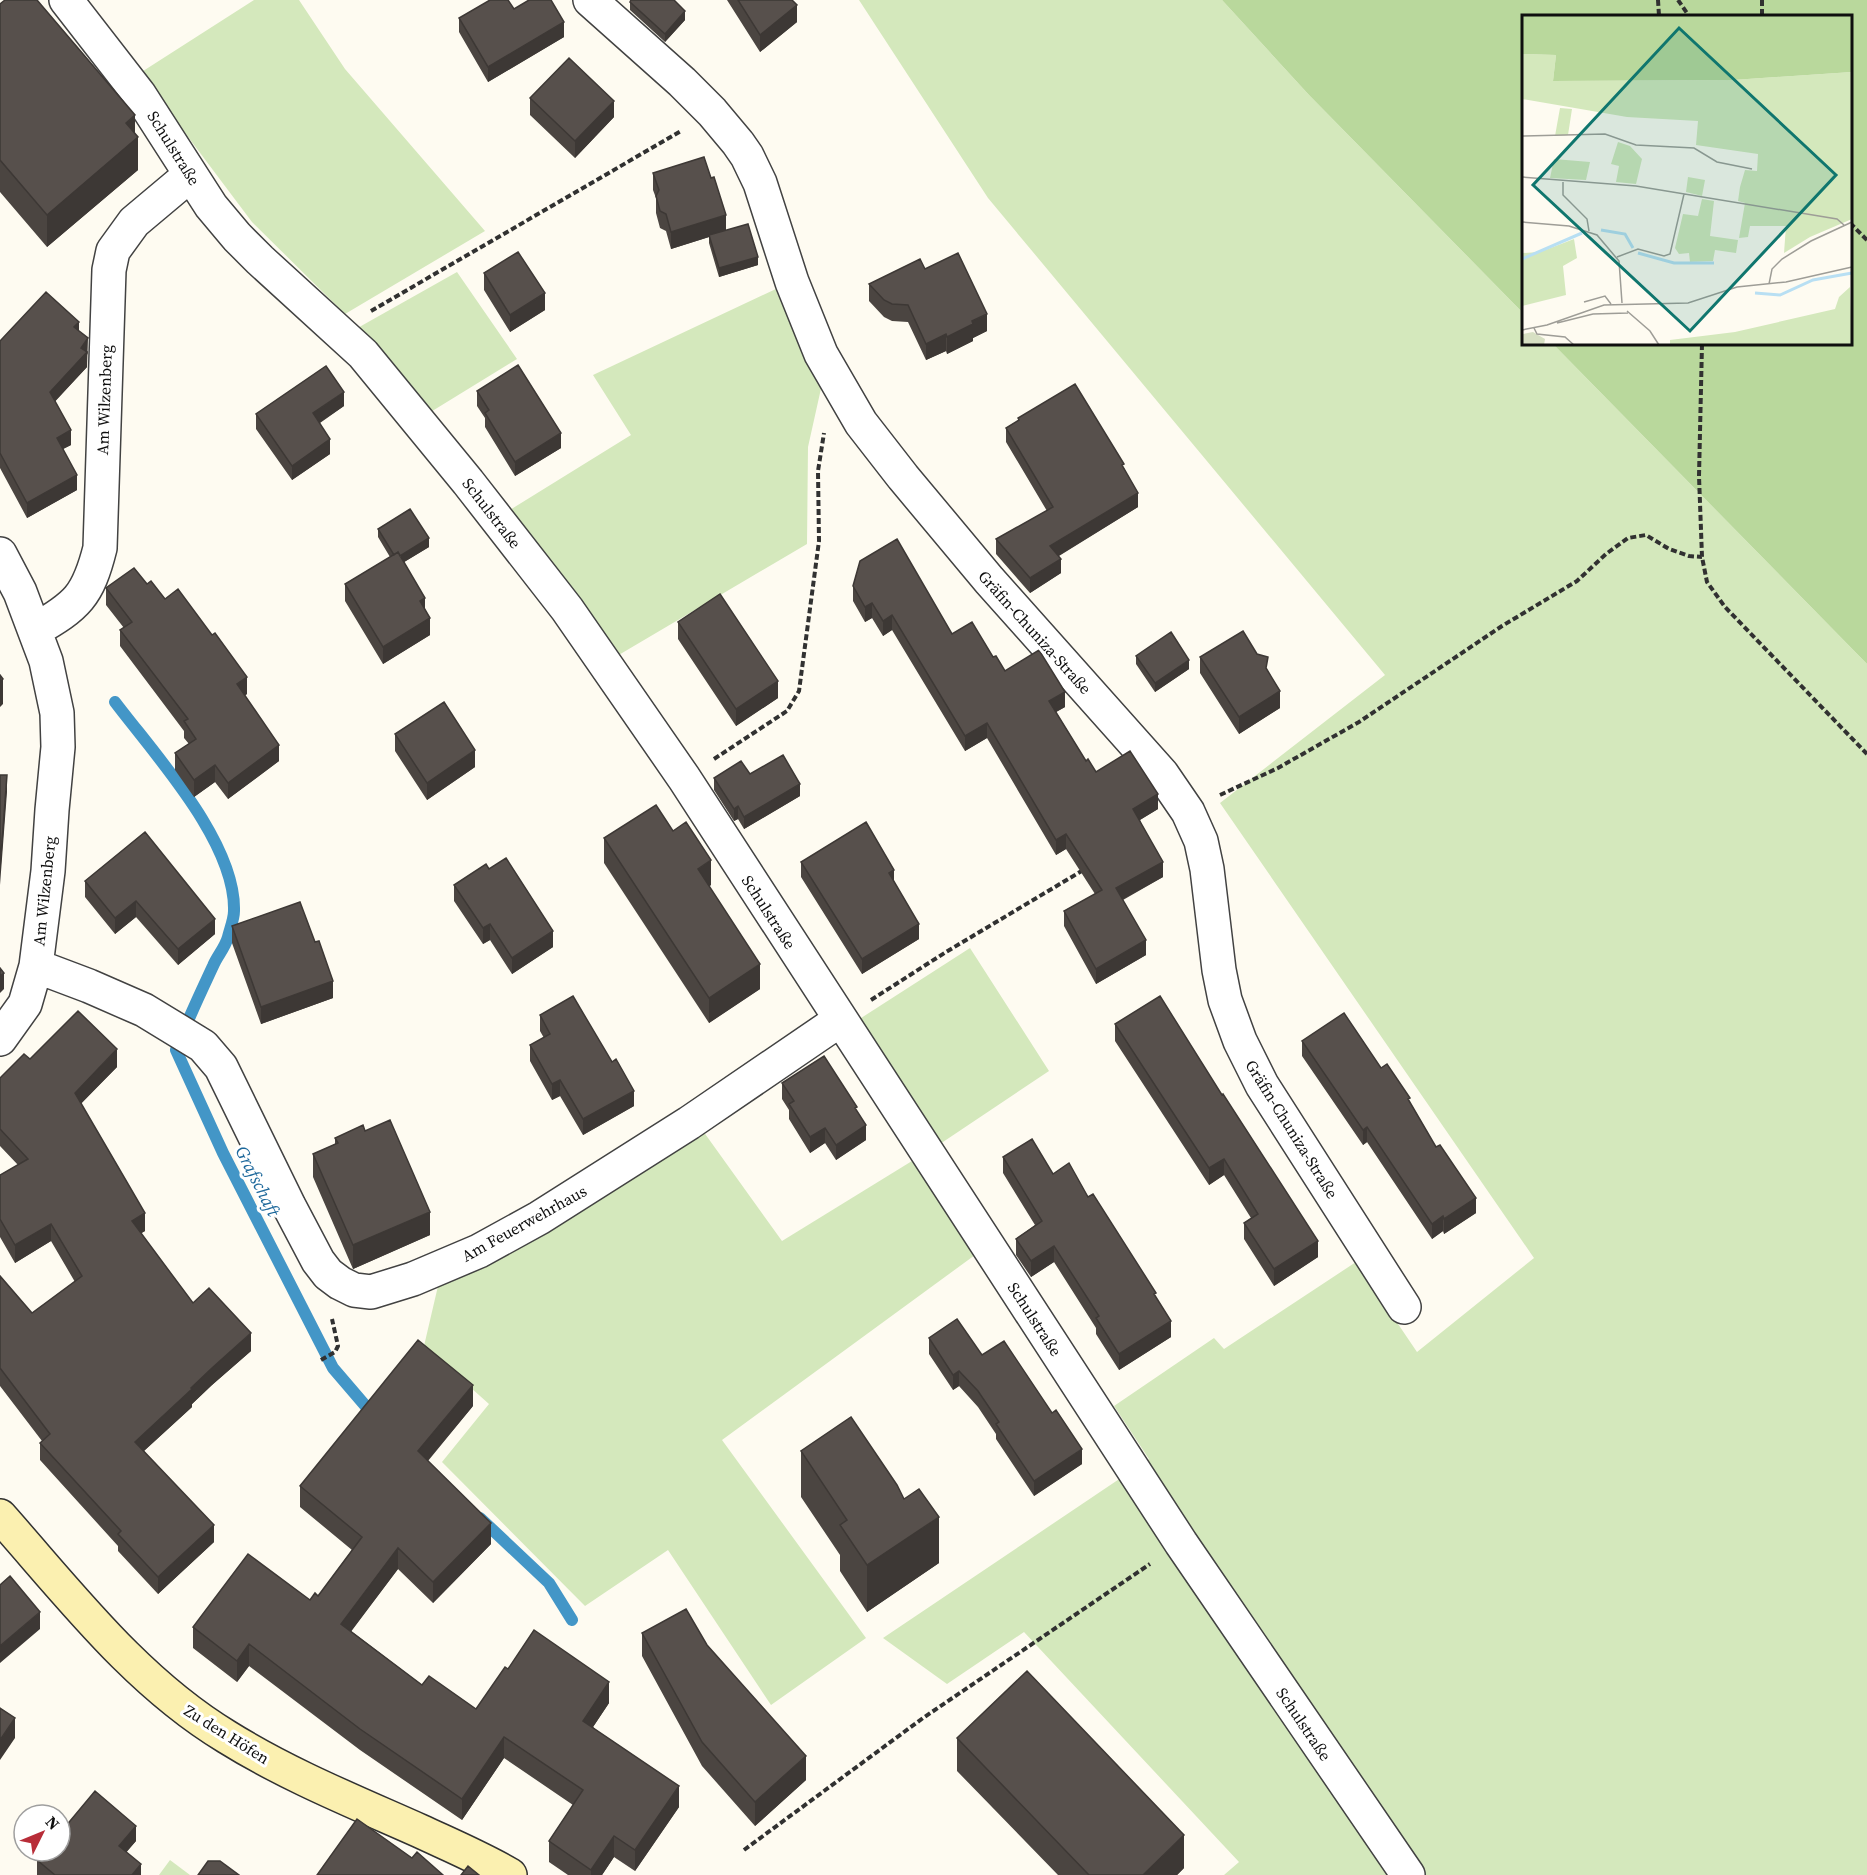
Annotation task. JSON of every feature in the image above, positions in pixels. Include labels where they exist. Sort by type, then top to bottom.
[{"type":"street","name":"Schulstraße","points":[[66,0],[139,94],[211,206],[237,237],[363,354],[567,609],[684,778],[1181,1543],[1408,1875]]},
{"type":"street","name":"Gräfin-Chuniza-Straße","points":[[590,0],[707,107],[747,156],[766,199],[776,237],[821,354],[861,423],[988,580],[1162,774],[1188,812],[1202,841],[1219,970],[1225,1000],[1240,1041],[1262,1084],[1404,1306]]},
{"type":"street","name":"Am Wilzenberg","points":[[35,630],[75,604],[93,575],[100,548],[109,270],[113,251],[134,222],[190,175]]},
{"type":"street","name":"Am Wilzenberg","points":[[0,554],[20,592],[46,661],[57,713],[58,747],[48,871],[36,966],[25,1004],[0,1039]]},
{"type":"street","name":"Am Feuerwehrhaus","points":[[36,966],[144,1010],[203,1046],[221,1067],[288,1206],[318,1261],[328,1274],[340,1283],[354,1290],[371,1292],[387,1289],[443,1267],[529,1224],[689,1123],[840,1020]]},
{"type":"street","name":"Zu den Höfen","points":[[0,1516],[114,1644],[167,1694],[197,1717],[274,1764],[510,1875]]},
{"type":"path","points":[[1658,0],[1659,15]]},
{"type":"path","points":[[1678,0],[1688,15]]},
{"type":"path","points":[[339,330],[669,138]]},
{"type":"path","points":[[1852,224],[1867,240]]},
{"type":"path","points":[[1702,345],[1699,476],[1702,557],[1707,582],[1725,607],[1867,754]]},
{"type":"path","points":[[684,778],[787,711],[799,691],[819,541],[818,471],[832,376]]},
{"type":"path","points":[[1188,812],[1278,768],[1359,722],[1502,626],[1577,582],[1606,554],[1628,538],[1646,535],[1669,549],[1689,556],[1702,557]]},
{"type":"path","points":[[840,1020],[946,952],[1092,865]]},
{"type":"path","points":[[321,1359],[334,1352]]},
{"type":"path","points":[[744,1850],[923,1718],[1181,1543]]},
{"type":"green space","points":[[254,0],[299,0],[345,69],[485,231],[345,314],[252,222],[140,73]]},
{"type":"green space","points":[[859,0],[1222,0],[1309,95],[1522,312],[1522,345],[1554,345],[1867,664],[1867,1875],[1224,1875],[1239,1862],[1024,1632],[947,1684],[883,1638],[1149,1459],[1114,1406],[1214,1338],[1224,1349],[1356,1262],[1417,1352],[1534,1258],[1220,803],[1385,675],[988,198]]},
{"type":"green space","points":[[1222,0],[1867,0],[1867,664],[1554,345],[1852,345],[1852,15],[1522,15],[1522,312],[1309,95]]},
{"type":"green space","points":[[457,272],[517,359],[429,413],[354,330]]},
{"type":"green space","points":[[778,288],[822,384],[808,447],[807,544],[617,656],[505,513],[631,435],[593,375]]},
{"type":"green space","points":[[970,948],[1049,1071],[934,1148],[858,1020]]},
{"type":"green space","points":[[703,1131],[782,1241],[912,1161],[975,1255],[722,1440],[866,1638],[771,1705],[668,1550],[585,1606],[442,1462],[489,1404],[424,1346],[438,1286],[541,1237]]},
{"type":"green space","points":[[170,1860],[190,1875],[159,1875]]},
{"type":"building","points":[[5,0],[37,0],[135,115],[126,123],[138,137],[47,215],[0,160],[0,4]]},
{"type":"building","points":[[490,0],[508,0],[514,9],[529,0],[551,0],[564,22],[488,67],[459,18]]},
{"type":"building","points":[[631,0],[674,0],[685,11],[665,34],[630,2]]},
{"type":"building","points":[[738,0],[792,0],[797,5],[760,35]]},
{"type":"building","points":[[569,58],[614,101],[575,141],[530,98]]},
{"type":"building","points":[[704,157],[711,178],[714,177],[726,215],[671,232],[666,214],[660,211],[656,196],[659,190],[653,173]]},
{"type":"building","points":[[748,224],[758,257],[719,268],[709,235]]},
{"type":"building","points":[[518,252],[545,293],[510,315],[484,273]]},
{"type":"building","points":[[958,253],[987,314],[947,337],[946,334],[926,344],[908,305],[892,304],[884,300],[869,284],[920,259],[925,269]]},
{"type":"building","points":[[46,292],[79,322],[74,327],[88,338],[81,348],[87,352],[50,392],[71,430],[57,438],[77,475],[27,503],[0,453],[0,341]]},
{"type":"building","points":[[518,365],[561,433],[515,462],[485,413],[489,410],[477,391]]},
{"type":"building","points":[[326,366],[344,392],[313,413],[330,439],[292,466],[256,414]]},
{"type":"building","points":[[1075,384],[1124,464],[1122,465],[1138,493],[1050,546],[1061,559],[1030,578],[996,539],[1053,507],[1006,428],[1019,420],[1018,418]]},
{"type":"building","points":[[410,509],[429,538],[400,556],[398,552],[394,555],[378,529]]},
{"type":"building","points":[[897,539],[952,634],[972,622],[993,657],[996,656],[1005,671],[1039,650],[1065,692],[1049,701],[1086,761],[1088,759],[1096,772],[1130,751],[1158,794],[1133,809],[1163,862],[1116,888],[1146,940],[1096,969],[1064,911],[1102,890],[1066,834],[1056,840],[987,723],[965,736],[892,615],[883,621],[872,603],[865,607],[853,586],[860,561]]},
{"type":"building","points":[[398,552],[425,598],[420,601],[430,618],[383,647],[345,584]]},
{"type":"building","points":[[134,568],[147,584],[151,581],[165,599],[178,589],[212,635],[215,633],[247,677],[237,684],[279,745],[228,783],[215,765],[194,780],[175,753],[196,739],[184,721],[188,719],[120,630],[132,622],[106,588]]},
{"type":"building","points":[[720,594],[778,681],[736,709],[678,622]]},
{"type":"building","points":[[1243,631],[1257,654],[1268,657],[1266,668],[1280,691],[1239,717],[1200,657]]},
{"type":"building","points":[[1171,632],[1189,660],[1155,683],[1136,656]]},
{"type":"building","points":[[444,702],[475,750],[427,783],[395,734]]},
{"type":"building","points":[[783,755],[800,784],[744,817],[738,806],[734,809],[714,778],[741,761],[750,774]]},
{"type":"building","points":[[0,775],[7,775],[0,868]]},
{"type":"building","points":[[656,805],[673,831],[686,822],[711,860],[698,869],[760,964],[709,998],[604,838]]},
{"type":"building","points":[[866,822],[894,870],[889,873],[919,924],[862,959],[801,862]]},
{"type":"building","points":[[145,832],[215,919],[178,949],[136,901],[115,918],[85,881]]},
{"type":"building","points":[[506,858],[553,931],[512,958],[490,924],[483,928],[454,885],[486,864],[489,869]]},
{"type":"building","points":[[300,902],[315,942],[319,941],[333,981],[261,1007],[232,926]]},
{"type":"building","points":[[573,996],[612,1062],[616,1059],[634,1091],[583,1119],[560,1080],[552,1084],[530,1045],[550,1034],[540,1015]]},
{"type":"building","points":[[1160,996],[1318,1241],[1274,1269],[1244,1223],[1258,1214],[1224,1159],[1209,1168],[1115,1024]]},
{"type":"building","points":[[78,1011],[117,1049],[75,1093],[145,1213],[132,1221],[193,1303],[209,1288],[251,1333],[135,1442],[214,1525],[158,1577],[118,1534],[121,1531],[40,1443],[50,1434],[0,1368],[0,1276],[32,1313],[82,1276],[51,1224],[15,1245],[0,1219],[0,1175],[28,1159],[0,1129],[0,1078],[24,1054],[30,1059]]},
{"type":"building","points":[[1344,1013],[1381,1068],[1387,1064],[1410,1098],[1408,1099],[1436,1147],[1440,1145],[1476,1198],[1444,1219],[1443,1216],[1432,1224],[1367,1127],[1363,1130],[1302,1041]]},
{"type":"building","points":[[824,1056],[866,1125],[836,1145],[825,1128],[810,1137],[789,1104],[794,1101],[782,1083]]},
{"type":"building","points":[[390,1120],[430,1212],[353,1245],[313,1154],[338,1143],[335,1138],[363,1125],[365,1131]]},
{"type":"building","points":[[1032,1139],[1053,1174],[1069,1163],[1088,1197],[1093,1194],[1156,1293],[1154,1294],[1171,1321],[1119,1354],[1096,1318],[1099,1316],[1054,1246],[1031,1261],[1016,1239],[1042,1221],[1003,1157]]},
{"type":"building","points":[[957,1319],[982,1355],[1004,1341],[1052,1413],[1056,1410],[1082,1449],[1034,1481],[996,1424],[999,1422],[978,1391],[959,1371],[953,1375],[929,1338]]},
{"type":"building","points":[[418,1340],[473,1385],[418,1451],[491,1523],[433,1582],[398,1548],[341,1624],[422,1685],[429,1676],[476,1709],[505,1667],[508,1669],[534,1630],[609,1682],[583,1721],[679,1786],[635,1850],[614,1836],[591,1870],[549,1841],[583,1790],[504,1737],[462,1799],[360,1729],[249,1644],[237,1661],[193,1627],[248,1554],[310,1600],[315,1593],[318,1596],[362,1537],[300,1486]]},
{"type":"building","points":[[851,1417],[904,1499],[919,1489],[939,1517],[867,1565],[840,1525],[847,1520],[801,1451]]},
{"type":"building","points":[[10,1576],[40,1612],[0,1646],[0,1585]]},
{"type":"building","points":[[686,1609],[707,1645],[806,1756],[755,1802],[702,1742],[642,1633]]},
{"type":"building","points":[[1027,1671],[1184,1835],[1143,1875],[1089,1875],[957,1738]]},
{"type":"building","points":[[0,1708],[15,1718],[0,1740]]},
{"type":"building","points":[[95,1791],[136,1826],[119,1846],[141,1864],[132,1875],[55,1875],[41,1863],[72,1863],[72,1819]]},
{"type":"building","points":[[357,1819],[412,1858],[417,1852],[443,1875],[317,1875]]},
{"type":"building","points":[[208,1861],[220,1861],[239,1875],[198,1875]]},
{"type":"building","points":[[468,1866],[479,1875],[461,1875]]},
{"type":"waterway","name":"Grafschaft","points":[[115,702],[190,800],[222,857],[231,884],[234,914],[228,937],[198,997],[176,1050],[223,1153],[333,1368],[375,1417]]},
{"type":"waterway","name":"Grafschaft","points":[[480,1518],[549,1583],[572,1620]]}]
